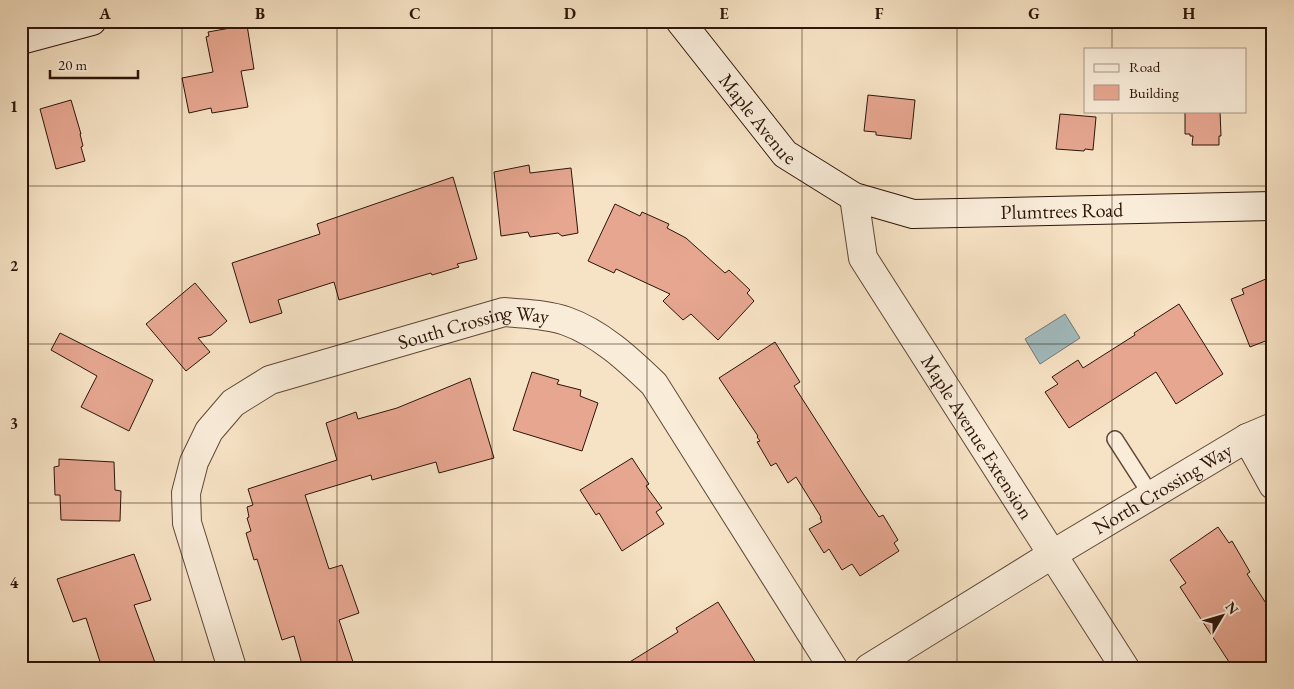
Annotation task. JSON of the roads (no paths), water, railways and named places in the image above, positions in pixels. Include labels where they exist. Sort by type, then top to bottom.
[{"type":"street","points":[[21,40],[92,21]]},
{"type":"street","name":"Maple Avenue","points":[[680,21],[784,154],[854,197]]},
{"type":"street","name":"Plumtrees Road","points":[[854,197],[913,214],[1273,206]]},
{"type":"street","name":"Maple Avenue Extension","points":[[854,197],[863,258],[1125,668]]},
{"type":"street","name":"South Crossing Way","points":[[232,668],[187,524],[186,494],[194,462],[209,430],[233,403],[270,380],[504,312],[532,314],[565,320],[594,335],[627,358],[654,384],[833,668]]},
{"type":"street","name":"North Crossing Way","points":[[1053,554],[1247,438],[1273,427]]},
{"type":"street","points":[[1247,438],[1273,485]]},
{"type":"street","points":[[870,668],[1053,554]]},
{"type":"lane","points":[[1116,439],[1152,495]]},
{"type":"water","points":[[1065,314],[1080,338],[1040,364],[1025,339]]}]
